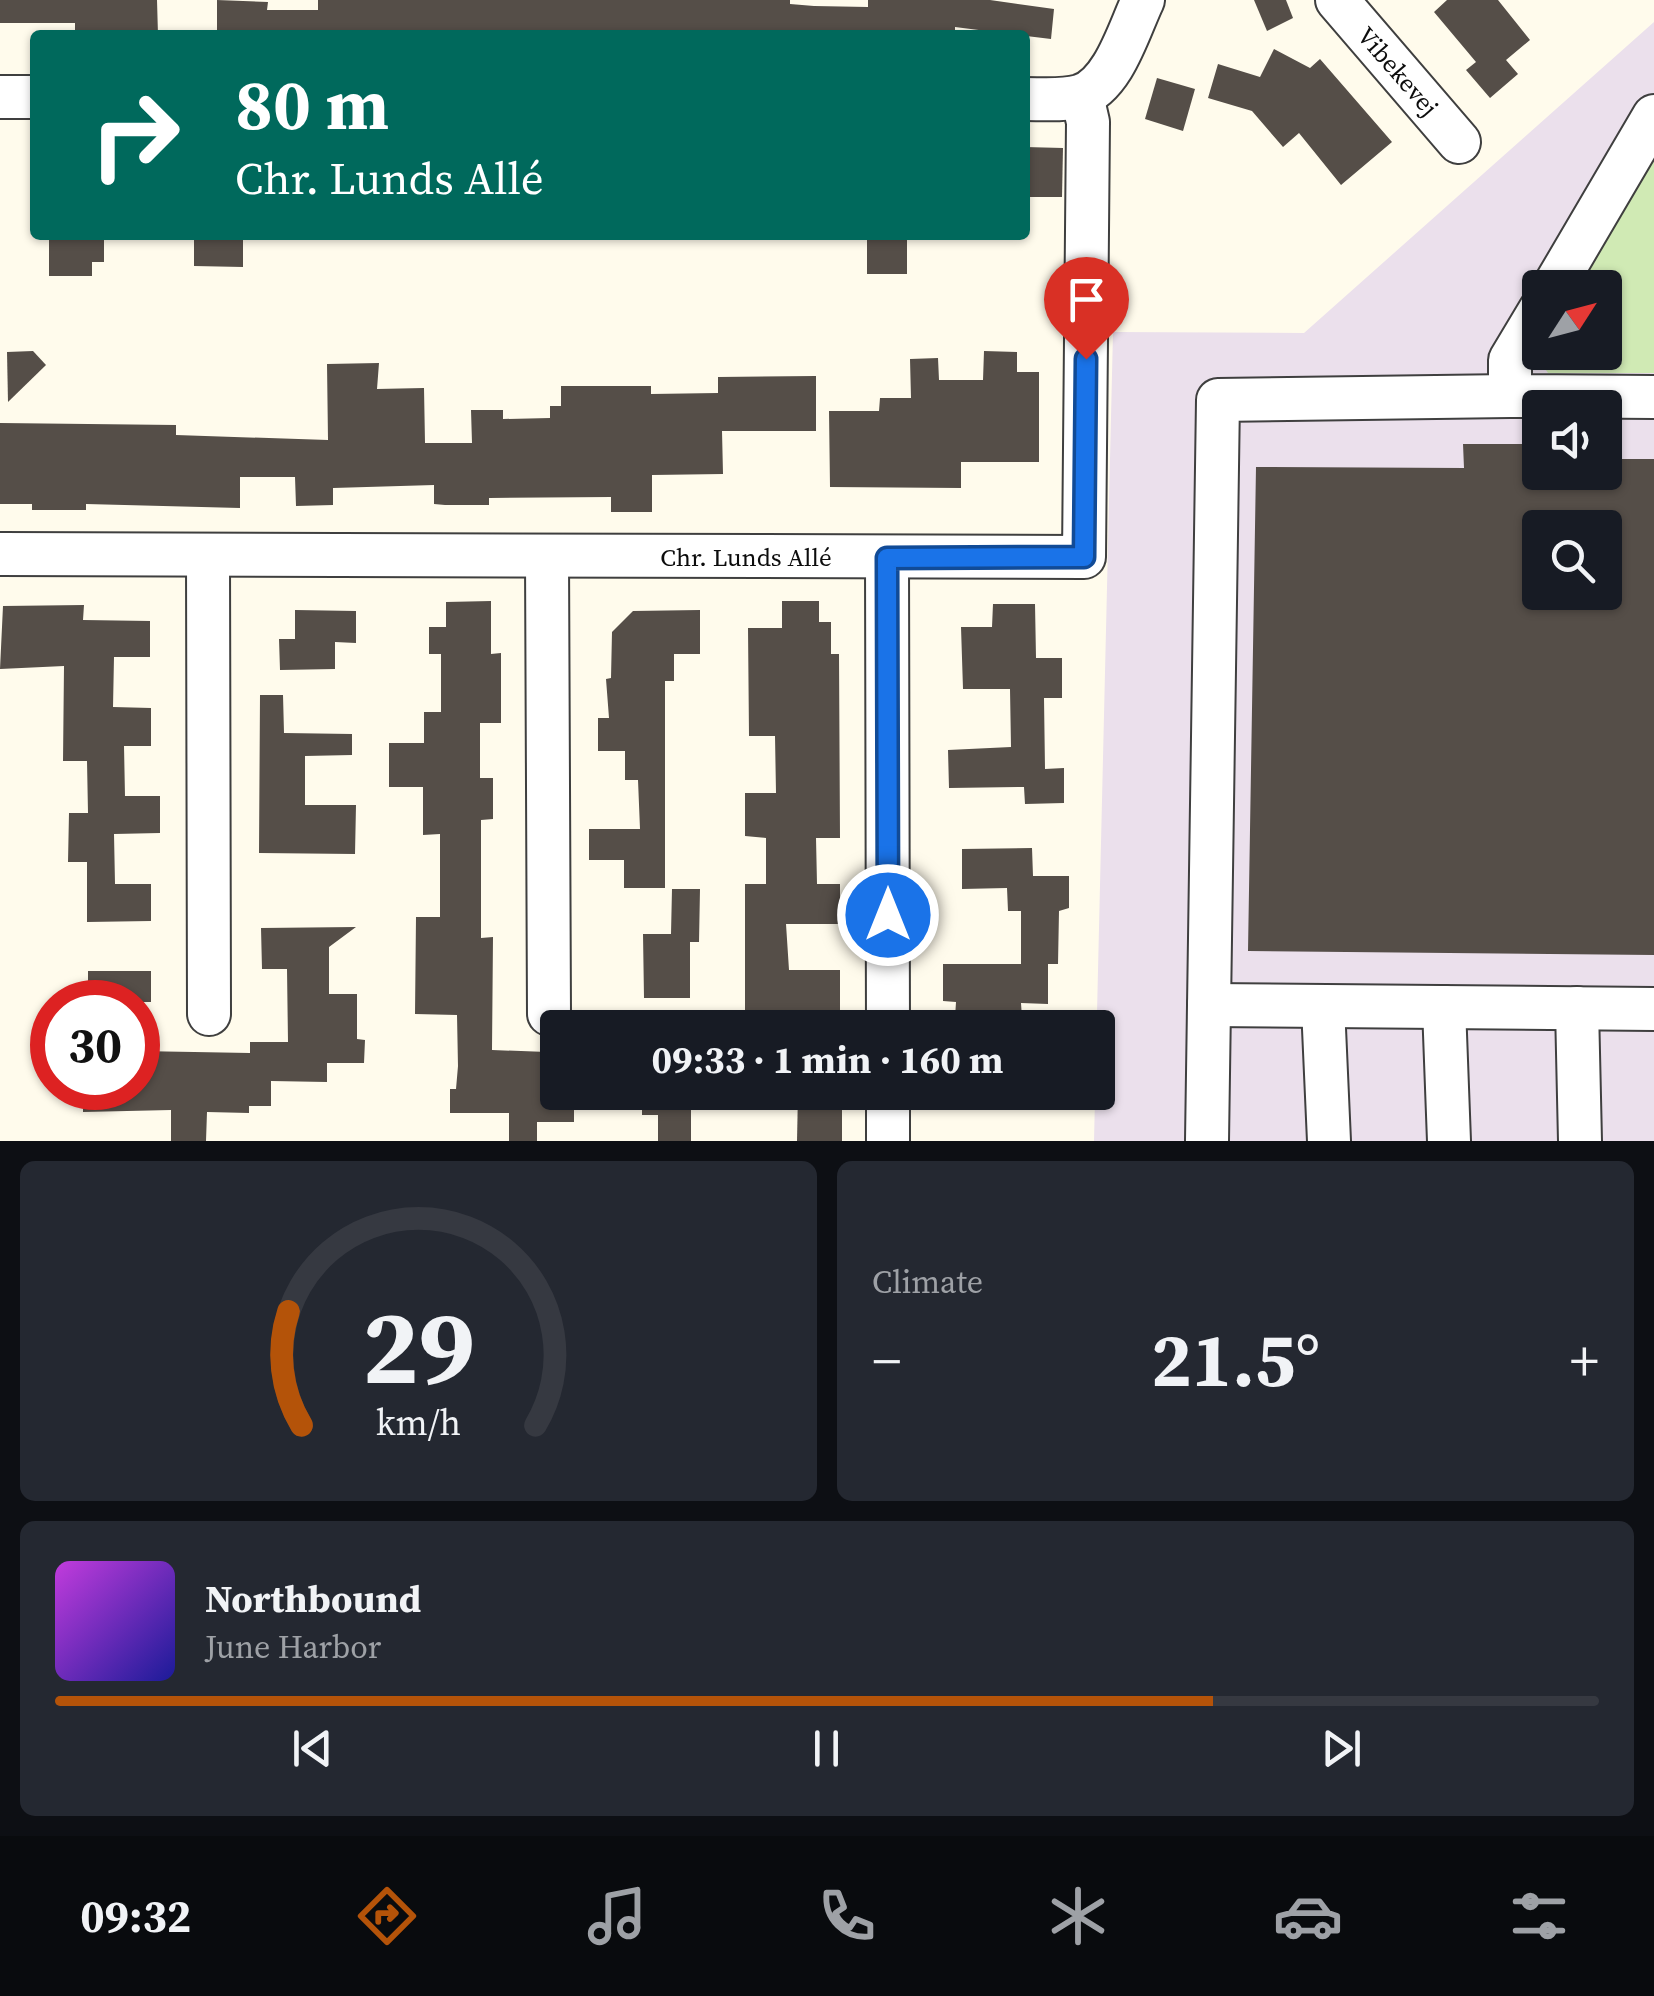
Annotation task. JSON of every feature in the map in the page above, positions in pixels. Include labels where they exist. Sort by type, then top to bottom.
[{"type":"street","points":[[1030,98],[1082,96],[1114,63],[1143,0]]},
{"type":"street","name":"Vibekevej","points":[[1337,0],[1459,142]]},
{"type":"street","points":[[0,96],[30,96]]},
{"type":"street","name":"Chr. Lunds Allé","points":[[0,554],[1084,557],[1088,122],[1082,96]]},
{"type":"street","points":[[1564,270],[1654,116]]},
{"type":"street","points":[[1510,396],[1510,360],[1522,340]]},
{"type":"street","points":[[1207,1141],[1218,400],[1654,397]]},
{"type":"street","points":[[208,557],[209,1014]]},
{"type":"street","points":[[546,557],[548,1010]]},
{"type":"street","points":[[887,558],[888,1010]]},
{"type":"street","points":[[1209,1005],[1654,1009]]},
{"type":"street","points":[[1323,1006],[1328,1141]]},
{"type":"street","points":[[1444,1007],[1449,1141]]},
{"type":"street","points":[[1577,1008],[1580,1141]]},
{"type":"street","points":[[888,1110],[888,1141]]},
{"type":"shaded area","points":[[1654,22],[1654,1141],[1094,1141],[1095,1110],[1115,1110],[1115,1010],[1097,1010],[1113,332],[1304,333]]},
{"type":"green space","points":[[1654,147],[1654,373],[1548,373],[1546,370],[1622,370],[1622,270],[1578,270]]},
{"type":"building","points":[[0,0],[157,0],[158,30],[75,30],[75,23],[0,23]]},
{"type":"building","points":[[217,0],[268,2],[267,10],[318,10],[318,0],[790,0],[790,4],[868,7],[868,0],[990,0],[1054,9],[1051,39],[1030,36],[1030,30],[955,27],[217,30]]},
{"type":"building","points":[[1254,0],[1286,0],[1293,18],[1267,31]]},
{"type":"building","points":[[1447,0],[1498,0],[1530,40],[1506,60],[1518,74],[1490,98],[1466,70],[1476,62],[1434,12]]},
{"type":"building","points":[[1274,49],[1310,68],[1320,59],[1392,142],[1341,185],[1299,133],[1283,147],[1252,111],[1208,98],[1218,64],[1260,77]]},
{"type":"building","points":[[1157,78],[1195,89],[1183,131],[1145,119]]},
{"type":"building","points":[[1030,147],[1063,148],[1062,197],[1030,197]]},
{"type":"building","points":[[49,240],[104,240],[104,262],[92,262],[92,276],[49,276]]},
{"type":"building","points":[[194,240],[243,240],[243,267],[194,266]]},
{"type":"building","points":[[867,240],[907,240],[907,274],[867,274]]},
{"type":"building","points":[[33,351],[46,365],[8,402],[7,352]]},
{"type":"building","points":[[984,351],[1017,352],[1017,372],[1039,372],[1039,462],[961,462],[961,488],[830,487],[829,411],[879,411],[880,398],[911,398],[910,359],[938,358],[939,380],[983,380]]},
{"type":"building","points":[[379,363],[377,389],[424,388],[425,443],[472,443],[471,410],[503,410],[503,419],[550,418],[550,406],[561,406],[561,386],[651,386],[651,394],[718,393],[718,377],[816,376],[816,431],[722,431],[723,474],[652,475],[652,512],[611,512],[611,497],[489,498],[489,505],[434,504],[434,485],[333,488],[333,505],[296,506],[295,477],[240,477],[240,508],[86,504],[86,510],[32,510],[32,504],[0,504],[0,423],[176,425],[176,435],[328,440],[327,364]]},
{"type":"building","points":[[1463,444],[1522,444],[1522,490],[1622,490],[1622,459],[1654,459],[1654,955],[1248,951],[1256,467],[1464,468]]},
{"type":"building","points":[[491,601],[491,654],[501,653],[501,723],[480,723],[480,778],[493,778],[493,819],[481,820],[481,938],[493,937],[492,1050],[540,1052],[540,1110],[574,1110],[574,1122],[537,1122],[537,1141],[509,1141],[509,1113],[450,1113],[450,1089],[456,1089],[458,1066],[457,1015],[415,1014],[416,917],[440,917],[440,834],[423,835],[423,787],[389,787],[389,743],[424,743],[424,712],[441,712],[441,654],[429,654],[429,627],[446,627],[446,602]]},
{"type":"building","points":[[782,601],[819,601],[819,622],[831,622],[831,654],[839,654],[840,838],[816,838],[817,884],[840,884],[840,924],[786,924],[789,970],[840,970],[840,1010],[745,1010],[745,884],[766,884],[766,838],[745,836],[745,793],[776,793],[775,736],[749,736],[748,628],[782,628]]},
{"type":"building","points":[[993,604],[1035,604],[1036,658],[1062,658],[1062,698],[1044,698],[1045,769],[1064,768],[1064,803],[1025,804],[1024,787],[949,788],[948,750],[1011,747],[1010,689],[963,689],[961,627],[992,627]]},
{"type":"building","points":[[84,605],[83,620],[150,621],[150,657],[114,657],[113,707],[151,708],[151,746],[124,746],[125,796],[160,796],[160,833],[114,834],[115,884],[151,884],[151,921],[87,922],[87,862],[68,862],[69,813],[88,813],[87,761],[63,761],[64,666],[0,669],[3,606]]},
{"type":"building","points":[[295,610],[356,611],[356,643],[335,642],[335,669],[280,670],[279,639],[295,639]]},
{"type":"building","points":[[700,610],[700,654],[674,654],[674,681],[665,681],[665,888],[624,888],[624,860],[589,860],[589,829],[640,829],[638,780],[625,780],[625,751],[598,751],[598,718],[609,718],[606,679],[611,678],[612,632],[633,611]]},
{"type":"building","points":[[260,695],[283,695],[284,733],[352,734],[352,755],[305,756],[305,805],[356,805],[355,854],[259,853]]},
{"type":"building","points":[[1032,848],[1033,876],[1069,876],[1069,908],[1059,911],[1058,964],[1048,964],[1048,1004],[1021,1003],[1021,1010],[956,1010],[956,1002],[943,1001],[943,964],[1021,964],[1021,911],[1008,911],[1007,888],[962,889],[962,849]]},
{"type":"building","points":[[672,889],[700,889],[699,942],[690,942],[690,998],[644,998],[643,934],[671,934]]},
{"type":"building","points":[[356,927],[329,947],[329,994],[357,994],[357,1039],[365,1040],[364,1063],[327,1063],[327,1082],[271,1081],[271,1106],[249,1106],[249,1113],[207,1112],[206,1141],[171,1141],[171,1110],[83,1112],[160,1110],[160,1051],[250,1053],[250,1042],[288,1042],[287,969],[262,969],[261,928]]},
{"type":"building","points":[[88,971],[151,971],[151,980],[88,980]]},
{"type":"building","points":[[642,1110],[691,1110],[691,1141],[658,1141],[658,1115],[642,1115]]},
{"type":"building","points":[[798,1110],[842,1110],[842,1141],[797,1141]]},
{"type":"route","points":[[888,915],[887,558],[1084,557],[1086,359]]}]
